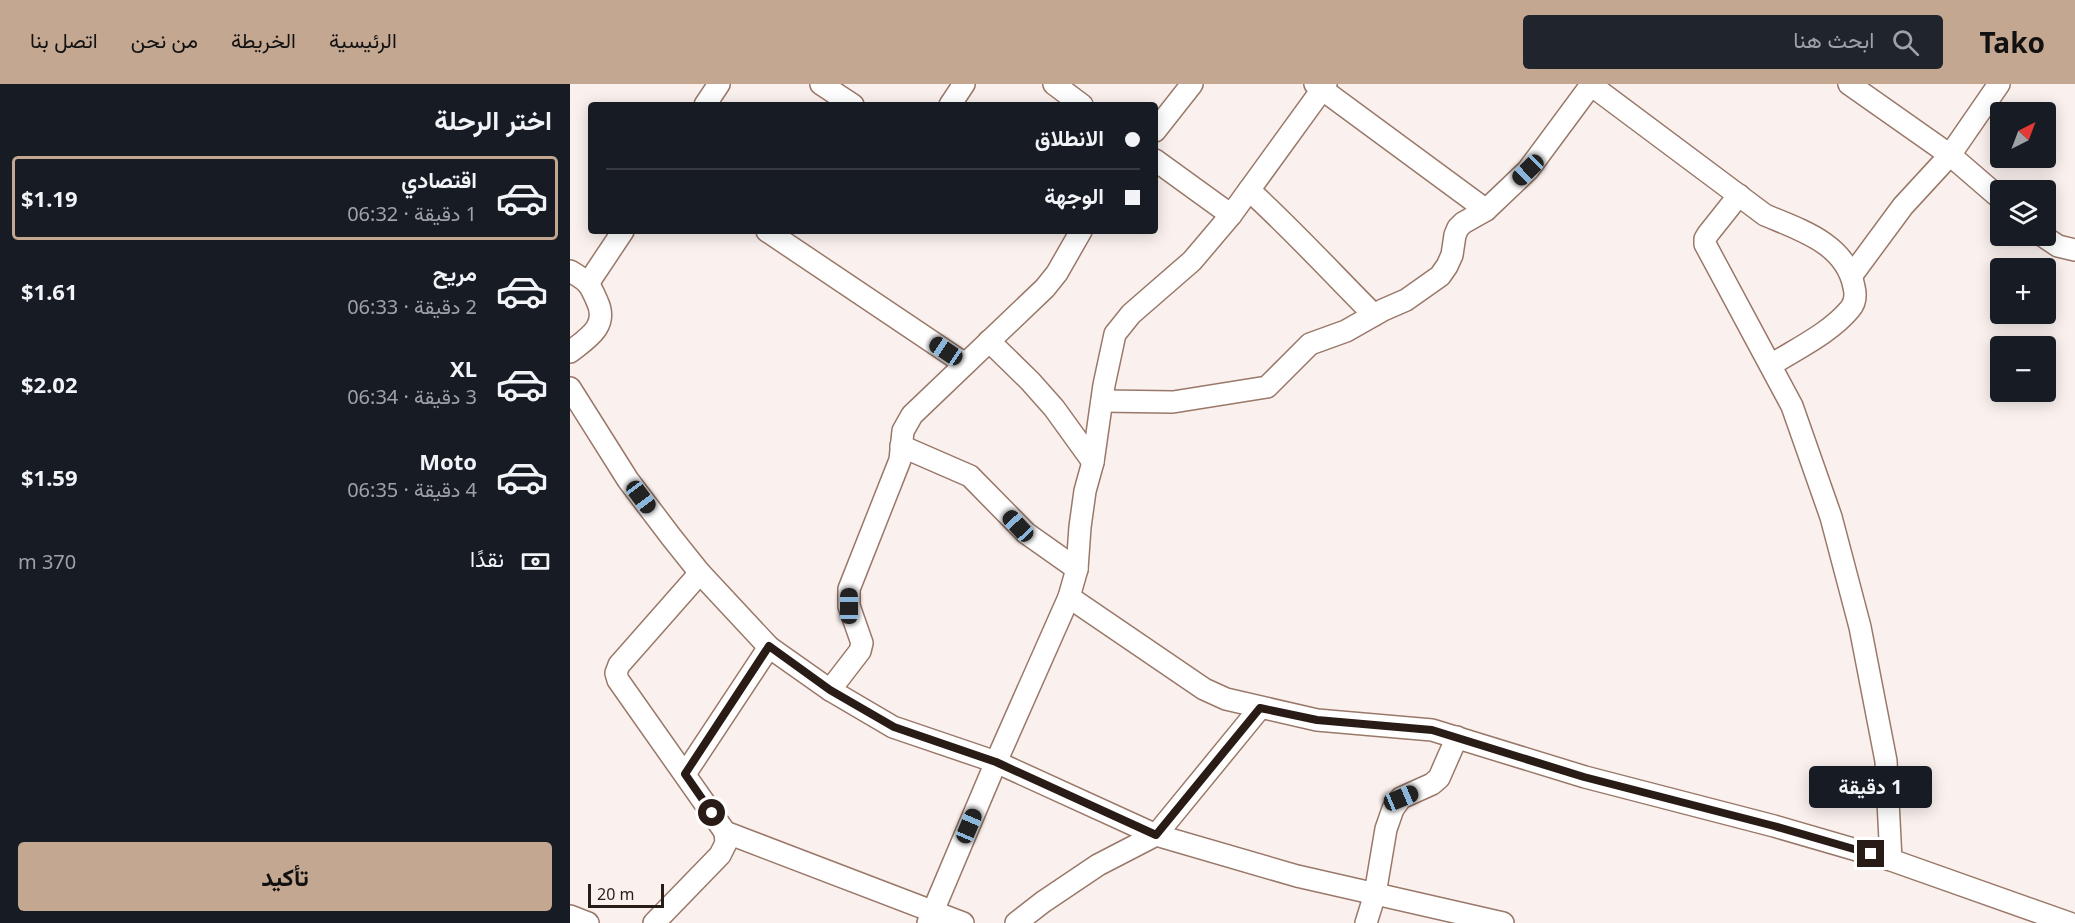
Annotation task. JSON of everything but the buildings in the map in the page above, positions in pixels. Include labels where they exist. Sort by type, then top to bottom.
[{"type":"street","points":[[707,102],[718,84]]},
{"type":"street","points":[[821,84],[848,102]]},
{"type":"street","points":[[952,102],[964,84]]},
{"type":"street","points":[[1054,84],[1078,102]]},
{"type":"street","points":[[1158,127],[1192,84]]},
{"type":"street","points":[[1102,400],[1173,402],[1268,387],[1310,344],[1346,331],[1406,300],[1440,276],[1452,255],[1458,228],[1486,210],[1528,170],[1590,84],[1765,215],[1793,225],[1827,244],[1844,262],[1852,275],[1856,294],[1855,302],[1831,327],[1771,365]]},
{"type":"street","points":[[1849,84],[1950,155],[1990,190]]},
{"type":"street","points":[[1852,275],[1903,206],[1950,155],[1999,84]]},
{"type":"street","points":[[931,917],[1069,597],[1077,569],[1083,500],[1093,462],[1115,334],[1120,327],[1131,314],[1192,261],[1231,215],[1321,86],[1486,210]]},
{"type":"street","points":[[1158,162],[1231,215]]},
{"type":"street","points":[[1249,190],[1292,230],[1374,315]]},
{"type":"street","points":[[1739,195],[1708,234],[1705,244],[1792,406],[1831,517],[1860,627],[1886,761],[1891,860]]},
{"type":"street","points":[[589,282],[621,234]]},
{"type":"street","points":[[771,234],[965,364]]},
{"type":"street","points":[[830,690],[860,651],[862,643],[849,606],[849,589],[900,460],[903,430],[912,415],[1045,288],[1057,273],[1079,234]]},
{"type":"street","points":[[2056,245],[2075,250]]},
{"type":"street","points":[[570,271],[589,282],[602,311],[600,323],[592,334],[570,352]]},
{"type":"street","points":[[989,341],[1054,408],[1093,462]]},
{"type":"street","points":[[570,388],[628,480],[700,573],[769,646],[830,690],[894,727],[996,762],[1156,835],[1297,876],[1503,923]]},
{"type":"street","points":[[901,446],[970,476],[1026,533],[1077,569]]},
{"type":"street","points":[[654,923],[720,855],[726,843],[725,832],[618,680],[616,673],[619,665],[700,573]]},
{"type":"street","points":[[1069,597],[1204,689],[1226,699],[1317,720],[1416,727],[1456,737],[1584,777],[1774,826],[1891,860],[2069,923]]},
{"type":"street","points":[[685,774],[769,646]]},
{"type":"street","points":[[1016,923],[1098,865],[1156,835],[1260,708]]},
{"type":"street","points":[[1366,923],[1375,894],[1386,830],[1393,809],[1401,798],[1432,784],[1438,778],[1456,737]]},
{"type":"street","points":[[725,832],[931,917],[963,923]]},
{"type":"street","points":[[570,915],[588,923]]},
{"type":"route","points":[[712,813],[685,774],[769,646],[830,690],[894,727],[996,762],[1156,835],[1260,708],[1317,720],[1432,730],[1584,777],[1774,826],[1871,854]]}]
